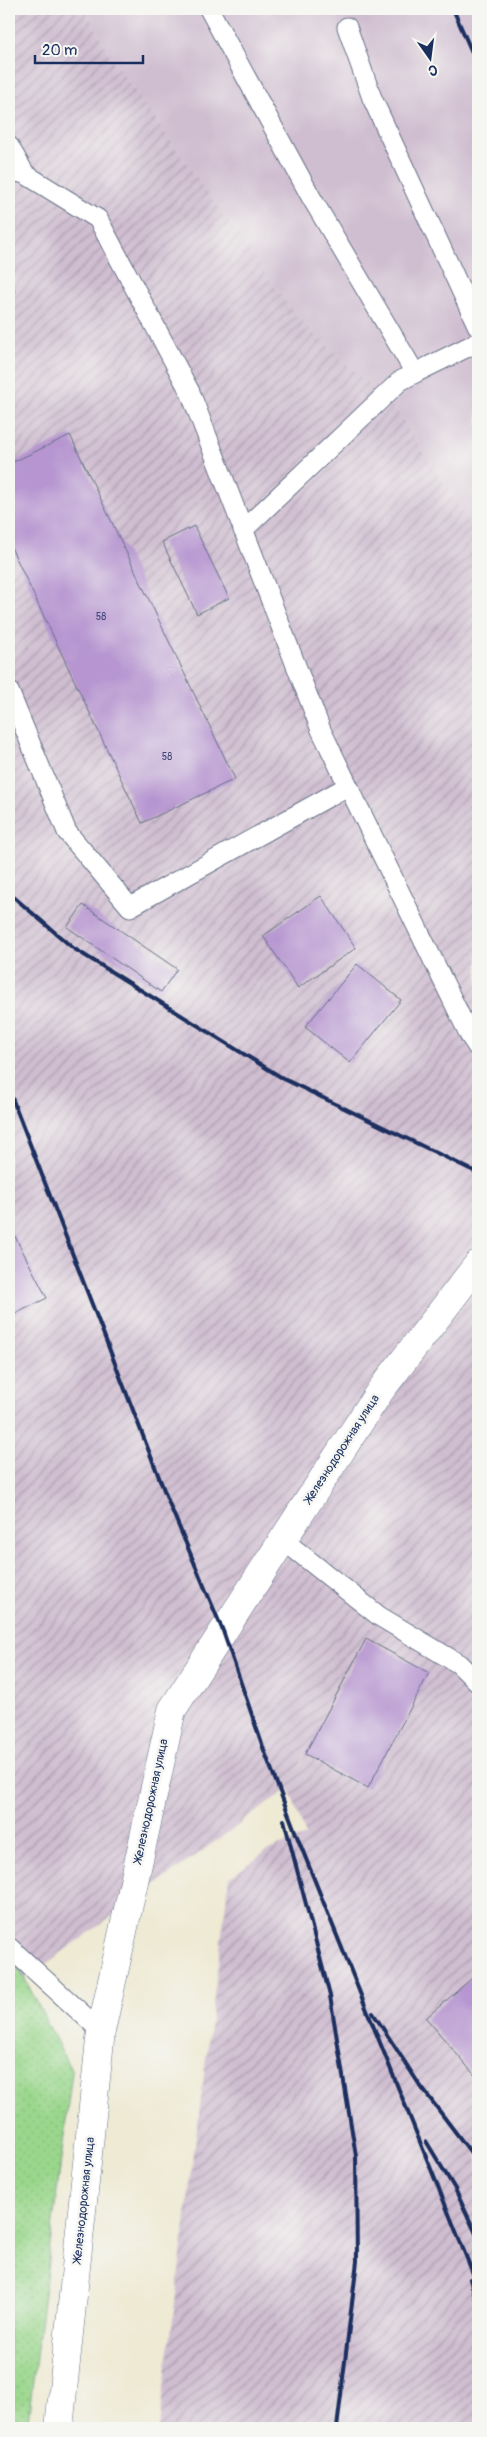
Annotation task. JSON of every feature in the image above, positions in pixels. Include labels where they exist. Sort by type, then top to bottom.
[{"type":"street","name":"Железнодорожная улица","points":[[59,2428],[101,2031],[172,1710],[380,1391],[478,1264]]},
{"type":"lane","points":[[209,9],[310,197],[415,372]]},
{"type":"lane","points":[[348,27],[372,98],[478,327]]},
{"type":"lane","points":[[9,146],[17,172],[98,219],[190,392],[321,730],[470,1036],[478,1048]]},
{"type":"lane","points":[[243,530],[400,380],[478,342]]},
{"type":"lane","points":[[9,691],[67,832],[130,907],[348,786]]},
{"type":"lane","points":[[283,1540],[379,1616],[459,1664],[478,1683]]},
{"type":"lane","points":[[9,1947],[101,2031]]},
{"type":"shaded area","points":[[9,9],[86,9],[111,57],[294,313],[397,411],[478,535],[478,2428],[159,2428],[229,1878],[270,1849],[306,1836],[289,1788],[25,1979],[9,1952]],"holes":[[[355,1661],[297,1771],[305,1754]]]},
{"type":"shaded area","points":[[86,9],[478,9],[478,535],[397,411],[294,313],[111,57]]},
{"type":"green space","points":[[9,1952],[25,1979],[72,2072],[27,2428],[9,2428]]},
{"type":"building","points":[[9,279],[15,292],[9,295]]},
{"type":"building","points":[[70,435],[235,779],[142,823],[9,543],[9,464]]},
{"type":"building","points":[[194,526],[229,598],[197,614],[162,542]]},
{"type":"building","points":[[321,896],[356,948],[298,988],[263,936]]},
{"type":"building","points":[[83,905],[177,969],[161,992],[67,927]]},
{"type":"building","points":[[357,964],[401,1000],[350,1063],[305,1027]]},
{"type":"building","points":[[9,1225],[47,1298],[9,1317]]},
{"type":"building","points":[[366,1639],[429,1673],[368,1788],[305,1754]]},
{"type":"building","points":[[478,1973],[478,2079],[426,2018]]},
{"type":"railway","points":[[453,9],[478,66]]},
{"type":"railway","points":[[9,893],[73,948],[284,1079],[478,1173]]},
{"type":"railway","points":[[9,1090],[169,1503],[223,1631],[264,1750],[298,1839],[478,2286]]},
{"type":"railway","points":[[284,1820],[330,1996],[356,2156],[357,2261],[337,2428]]},
{"type":"railway","points":[[373,2013],[419,2084],[478,2162]]},
{"type":"railway","points":[[426,2141],[455,2189],[478,2238]]},
{"type":"railway","points":[[470,2279],[478,2307]]}]
